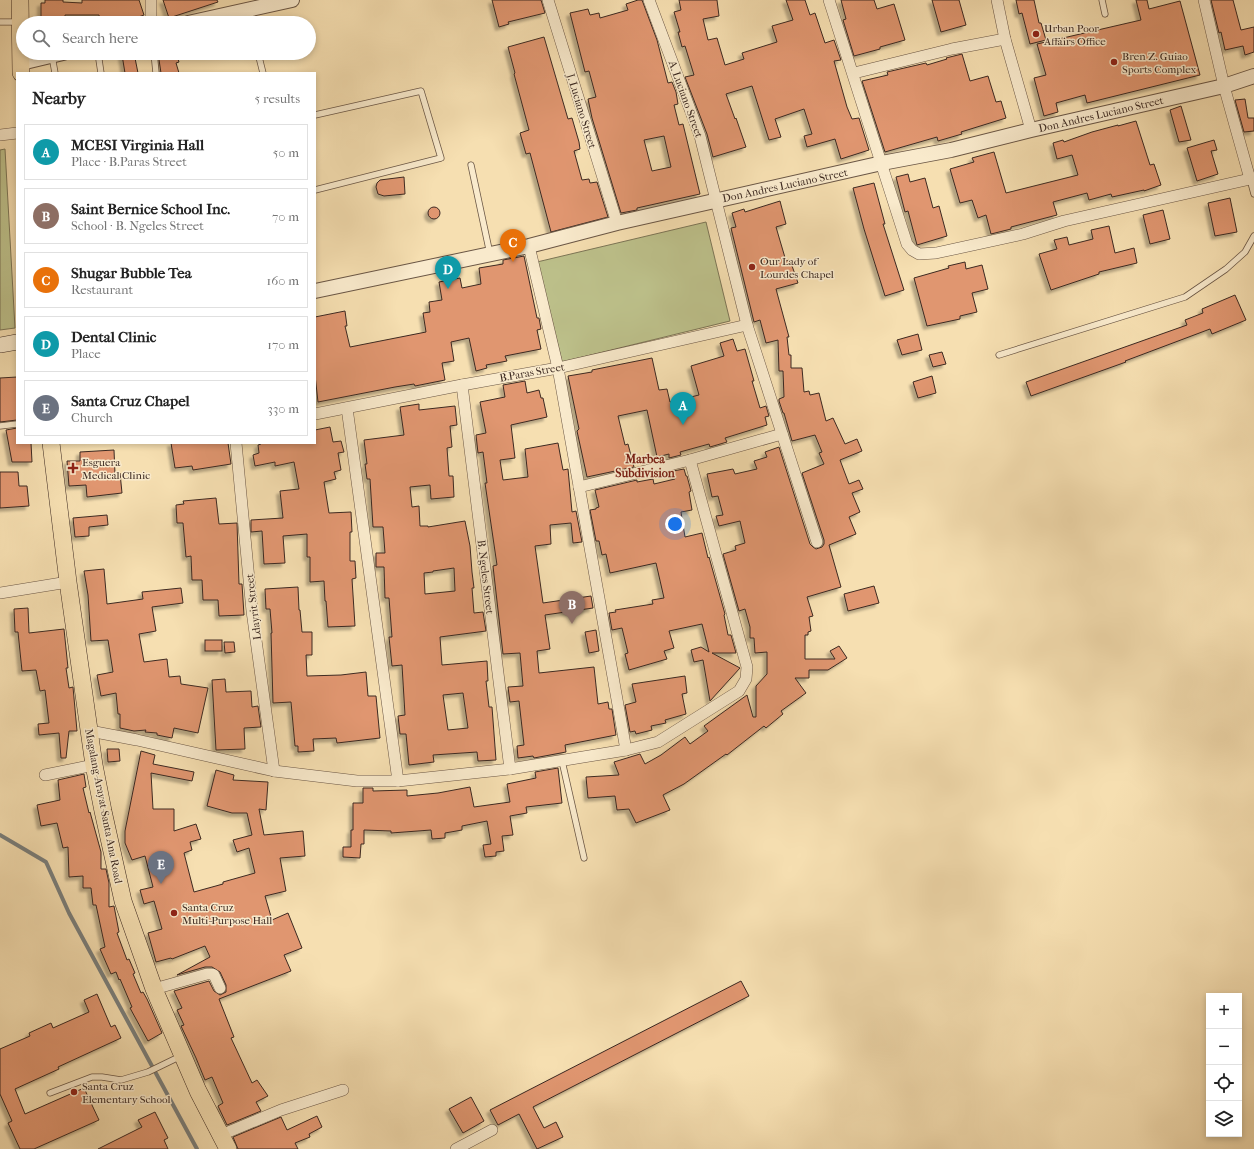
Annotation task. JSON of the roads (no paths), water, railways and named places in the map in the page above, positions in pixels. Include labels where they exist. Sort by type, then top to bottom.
[{"type":"main road","points":[[20,0],[21,16]]},
{"type":"main road","points":[[0,345],[16,342]]},
{"type":"main road","name":"Magalang-Arayat-Santa Ana Road","points":[[51,444],[68,582],[94,765],[123,901],[154,990],[198,1091],[224,1142]]},
{"type":"street","points":[[151,0],[151,16]]},
{"type":"street","points":[[250,16],[292,0]]},
{"type":"street","name":"J. Luciano Street","points":[[548,0],[617,223]]},
{"type":"street","name":"A. Luciano Street","points":[[649,0],[700,136],[747,325],[817,542]]},
{"type":"street","points":[[830,0],[908,244],[912,250],[919,254],[936,253],[1023,234],[1064,221],[1252,178],[1224,86],[1204,0]]},
{"type":"street","points":[[996,0],[1005,39],[1031,130]]},
{"type":"street","points":[[854,73],[952,49],[1005,39]]},
{"type":"street","points":[[21,68],[42,60]]},
{"type":"street","name":"Don Andres Luciano Street","points":[[316,291],[529,246],[617,223],[715,200],[882,163],[951,150],[1031,130],[1224,86],[1254,76]]},
{"type":"street","points":[[0,135],[16,133]]},
{"type":"street","points":[[529,246],[558,368],[626,750]]},
{"type":"street","name":"B.Paras Street","points":[[316,414],[558,368],[747,325]]},
{"type":"street","name":"B. Ngeles Street","points":[[462,385],[510,769]]},
{"type":"street","points":[[348,408],[398,781]]},
{"type":"street","points":[[579,487],[690,460],[782,434]]},
{"type":"street","name":"Ldayrit Street","points":[[236,444],[252,611],[274,771]]},
{"type":"street","points":[[90,731],[274,771],[357,781],[398,781],[510,769],[626,750],[658,742],[739,691],[746,679],[747,667],[690,460]]},
{"type":"street","points":[[0,594],[68,582]]},
{"type":"street","points":[[45,775],[94,765]]},
{"type":"street","points":[[154,990],[207,974],[214,975],[220,988]]},
{"type":"street","points":[[224,1142],[281,1110],[343,1090]]},
{"type":"street","points":[[456,1149],[492,1130]]},
{"type":"lane","points":[[1102,0],[1105,14]]},
{"type":"lane","points":[[0,22],[16,22]]},
{"type":"lane","points":[[55,72],[56,60]]},
{"type":"lane","points":[[99,60],[101,72]]},
{"type":"lane","points":[[155,60],[156,72]]},
{"type":"lane","points":[[260,60],[263,72]]},
{"type":"lane","points":[[316,115],[421,91],[441,158],[316,190]]},
{"type":"lane","points":[[471,165],[490,254]]},
{"type":"lane","points":[[1252,178],[1254,194]]},
{"type":"lane","points":[[999,355],[1185,297],[1226,269],[1245,252],[1254,236]]},
{"type":"lane","points":[[0,426],[16,424]]},
{"type":"lane","points":[[562,760],[584,858]]},
{"type":"lane","points":[[50,1093],[92,1077],[121,1080],[148,1072],[183,1055]]},
{"type":"waterway","points":[[0,835],[46,862],[69,913],[197,1149]]},
{"type":"place","name":"Urban Poor Affairs Office","points":[[1036,34]]},
{"type":"place","name":"Bren Z. Guiao Sports Complex","points":[[1114,62]]},
{"type":"place","name":"Shugar Bubble Tea","points":[[513,262]]},
{"type":"place","name":"Our Lady of Lourdes Chapel","points":[[752,267]]},
{"type":"place","name":"Dental Clinic","points":[[448,289]]},
{"type":"place","name":"MCESI Virginia Hall","points":[[683,425]]},
{"type":"place","name":"Esguera Medical Clinic","points":[[73,468]]},
{"type":"place","name":"Saint Bernice School Inc.","points":[[572,624]]},
{"type":"place","name":"Santa Cruz Chapel","points":[[161,884]]},
{"type":"place","name":"Santa Cruz Multi-Purpose Hall","points":[[174,913]]},
{"type":"place","name":"Santa Cruz Elementary School","points":[[74,1092]]},
{"type":"district","name":"Marbea Subdivision","points":[[645,466]]}]
